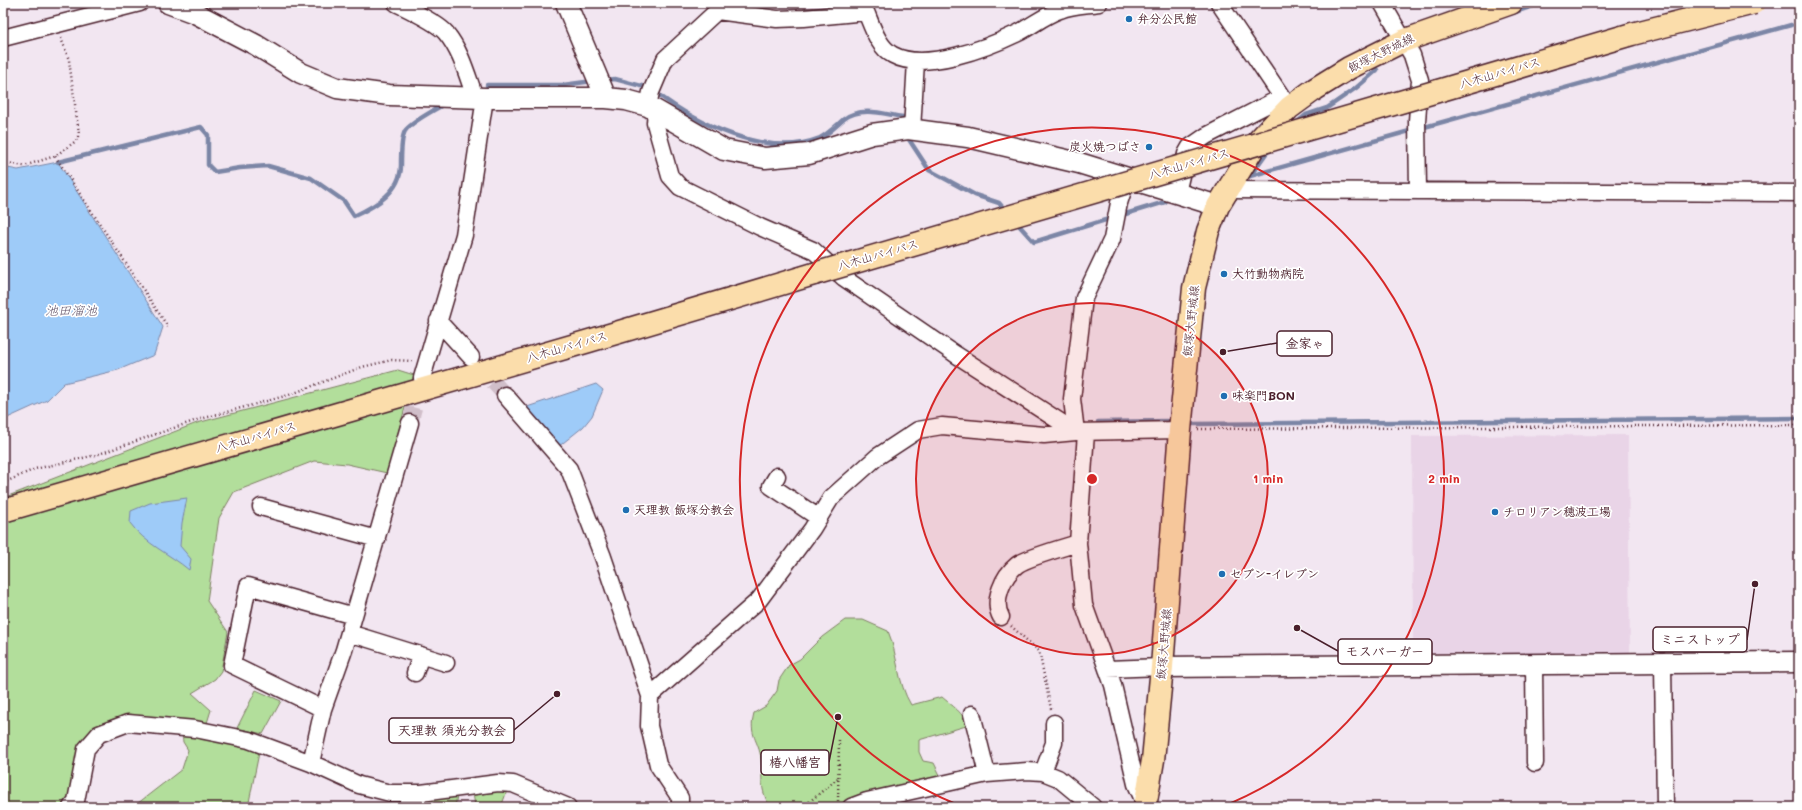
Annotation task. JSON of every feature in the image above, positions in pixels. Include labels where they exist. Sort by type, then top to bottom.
[{"type":"main road","name":"飯塚大野城線","points":[[1145,805],[1153,760],[1162,667],[1180,430],[1194,288],[1208,231],[1223,198],[1257,142],[1286,103],[1314,89],[1349,68],[1403,41],[1512,3]]},
{"type":"main road","name":"八木山バイパス","points":[[3,512],[1616,39],[1754,3]]},
{"type":"street","points":[[3,38],[140,3]]},
{"type":"street","points":[[168,3],[195,13],[256,45],[301,73],[337,88],[389,95],[480,98],[601,86],[626,100],[652,99],[724,150],[765,158],[809,154],[872,134],[912,130],[968,137],[1079,163],[1177,193],[1223,198],[1418,190],[1799,193]]},
{"type":"street","points":[[396,3],[445,32],[458,49],[480,98],[464,235],[424,371]]},
{"type":"street","points":[[566,3],[601,86]]},
{"type":"street","points":[[1081,432],[955,354],[844,278],[812,250],[753,224],[680,187],[670,176],[655,123],[652,99],[665,58],[717,12],[777,19],[804,18],[866,7],[876,36],[884,48],[893,55],[916,61],[937,59],[975,50],[1018,33],[1063,6],[1099,3]]},
{"type":"street","points":[[1177,193],[1186,154],[1190,146],[1206,136],[1286,103],[1218,3]]},
{"type":"street","points":[[1382,3],[1412,55],[1420,80],[1417,128],[1418,190]]},
{"type":"street","points":[[912,130],[916,61]]},
{"type":"street","points":[[1127,178],[1116,217],[1112,239],[1084,298],[1072,399],[1081,432],[1078,543],[1084,605],[1114,685],[1136,784],[1145,805]]},
{"type":"street","points":[[438,320],[471,357]]},
{"type":"street","points":[[505,395],[569,469],[603,557],[650,696],[649,726],[658,765],[680,798],[680,807]]},
{"type":"street","points":[[311,763],[323,709],[349,633],[410,423]]},
{"type":"street","points":[[650,696],[759,600],[819,518],[831,498],[871,462],[918,430],[942,426],[1029,435],[1044,435],[1081,432],[1180,430]]},
{"type":"street","points":[[777,476],[771,486],[819,518]]},
{"type":"street","points":[[261,507],[377,539]]},
{"type":"street","points":[[1001,617],[998,611],[997,597],[1008,577],[1018,565],[1078,543]]},
{"type":"street","points":[[323,709],[232,665],[248,586],[354,616]]},
{"type":"street","points":[[349,633],[446,663]]},
{"type":"street","points":[[415,673],[421,656]]},
{"type":"street","points":[[1107,668],[1799,662]]},
{"type":"street","points":[[1534,664],[1535,763]]},
{"type":"street","points":[[1663,664],[1665,807]]},
{"type":"street","points":[[972,714],[987,774]]},
{"type":"street","points":[[1043,772],[1054,743],[1054,723]]},
{"type":"street","points":[[71,807],[76,801],[86,749],[99,734],[128,724],[195,729],[249,740],[311,763],[359,785],[390,793],[421,793],[498,783],[513,784],[568,807]]},
{"type":"street","points":[[844,804],[867,801],[987,774],[1043,772],[1058,778],[1093,807]]},
{"type":"path","points":[[3,162],[24,166],[55,156],[76,141],[80,134],[69,60],[57,24]]},
{"type":"path","points":[[55,156],[168,327]]},
{"type":"path","points":[[3,483],[35,469],[96,455],[197,420],[289,395],[362,367],[392,360],[411,361],[424,371]]},
{"type":"path","points":[[1180,430],[1799,425]]},
{"type":"path","points":[[1001,617],[1039,651],[1054,723]]},
{"type":"path","points":[[839,739],[838,778],[844,804]]},
{"type":"path","points":[[803,807],[838,778]]},
{"type":"shaded area","points":[[1628,435],[1630,654],[1413,656],[1412,436]]},
{"type":"green space","points":[[398,370],[414,375],[387,473],[347,464],[314,461],[234,492],[219,518],[207,601],[228,632],[221,671],[215,679],[192,693],[211,710],[207,723],[96,730],[72,798],[66,807],[3,807],[3,498],[197,423]]},
{"type":"green space","points":[[845,620],[863,620],[888,631],[894,649],[900,678],[906,696],[911,705],[942,697],[961,714],[964,718],[966,726],[919,740],[919,752],[923,761],[934,763],[941,777],[844,807],[770,807],[764,794],[760,753],[753,733],[752,721],[754,713],[766,706],[777,691],[779,680],[789,665],[800,659],[822,637]]},
{"type":"green space","points":[[256,690],[281,701],[263,734],[237,728]]},
{"type":"green space","points":[[182,732],[260,748],[248,807],[133,807],[182,769],[188,750],[183,742]]},
{"type":"green space","points":[[508,788],[501,807],[475,807],[473,792]]},
{"type":"green space","points":[[457,795],[455,807],[419,807],[422,797]]},
{"type":"water","name":"池田溜池","points":[[58,162],[163,327],[154,355],[118,370],[64,383],[47,400],[3,420],[3,167],[18,170]]},
{"type":"water","points":[[596,384],[603,390],[592,416],[583,427],[558,447],[521,409]]},
{"type":"water","points":[[187,498],[182,523],[180,546],[191,559],[189,570],[150,543],[130,523],[131,511],[150,503]]},
{"type":"waterway","points":[[1512,13],[1542,3]]},
{"type":"waterway","points":[[1421,128],[1791,25]]},
{"type":"waterway","points":[[1295,124],[1306,115],[1327,108],[1356,88],[1377,70]]},
{"type":"waterway","points":[[604,80],[615,79],[649,88]]},
{"type":"waterway","points":[[487,85],[563,85],[593,81]]},
{"type":"waterway","points":[[655,92],[691,116],[733,135],[756,141],[778,144],[799,143],[820,138],[844,119],[858,113],[873,112],[903,117]]},
{"type":"waterway","points":[[58,162],[201,127],[208,135],[208,165],[215,172],[268,166],[311,178],[344,201],[354,216],[379,202],[392,190],[397,183],[400,174],[402,143],[405,131],[428,113],[443,105]]},
{"type":"waterway","points":[[1250,176],[1413,130]]},
{"type":"waterway","points":[[908,138],[929,170],[975,195],[999,203],[1006,211]]},
{"type":"waterway","points":[[1250,176],[1270,148]]},
{"type":"waterway","points":[[1119,216],[1165,202]]},
{"type":"waterway","points":[[1016,222],[1034,242],[1112,218]]},
{"type":"waterway","points":[[1192,424],[1799,418]]},
{"type":"waterway","points":[[1098,422],[1168,421]]},
{"type":"tunnel","points":[[477,364],[505,395]]},
{"type":"tunnel","points":[[410,423],[421,382]]},
{"type":"place","name":"弁分公民館","points":[[1129,19]]},
{"type":"place","name":"炭火焼つばさ","points":[[1149,147]]},
{"type":"place","name":"大竹動物病院","points":[[1224,274]]},
{"type":"place","name":"金家ゃ","points":[[1223,352]]},
{"type":"place","name":"味楽門BON","points":[[1224,396]]},
{"type":"place","name":"天理教 飯塚分教会","points":[[626,510]]},
{"type":"place","name":"チロリアン穂波工場","points":[[1495,512]]},
{"type":"place","name":"セブン-イレブン","points":[[1222,574]]},
{"type":"place","name":"ミニストップ","points":[[1755,584]]},
{"type":"place","name":"モスバーガー","points":[[1297,628]]},
{"type":"place","name":"天理教 須光分教会","points":[[557,694]]},
{"type":"place","name":"椿八幡宮","points":[[838,717]]}]
